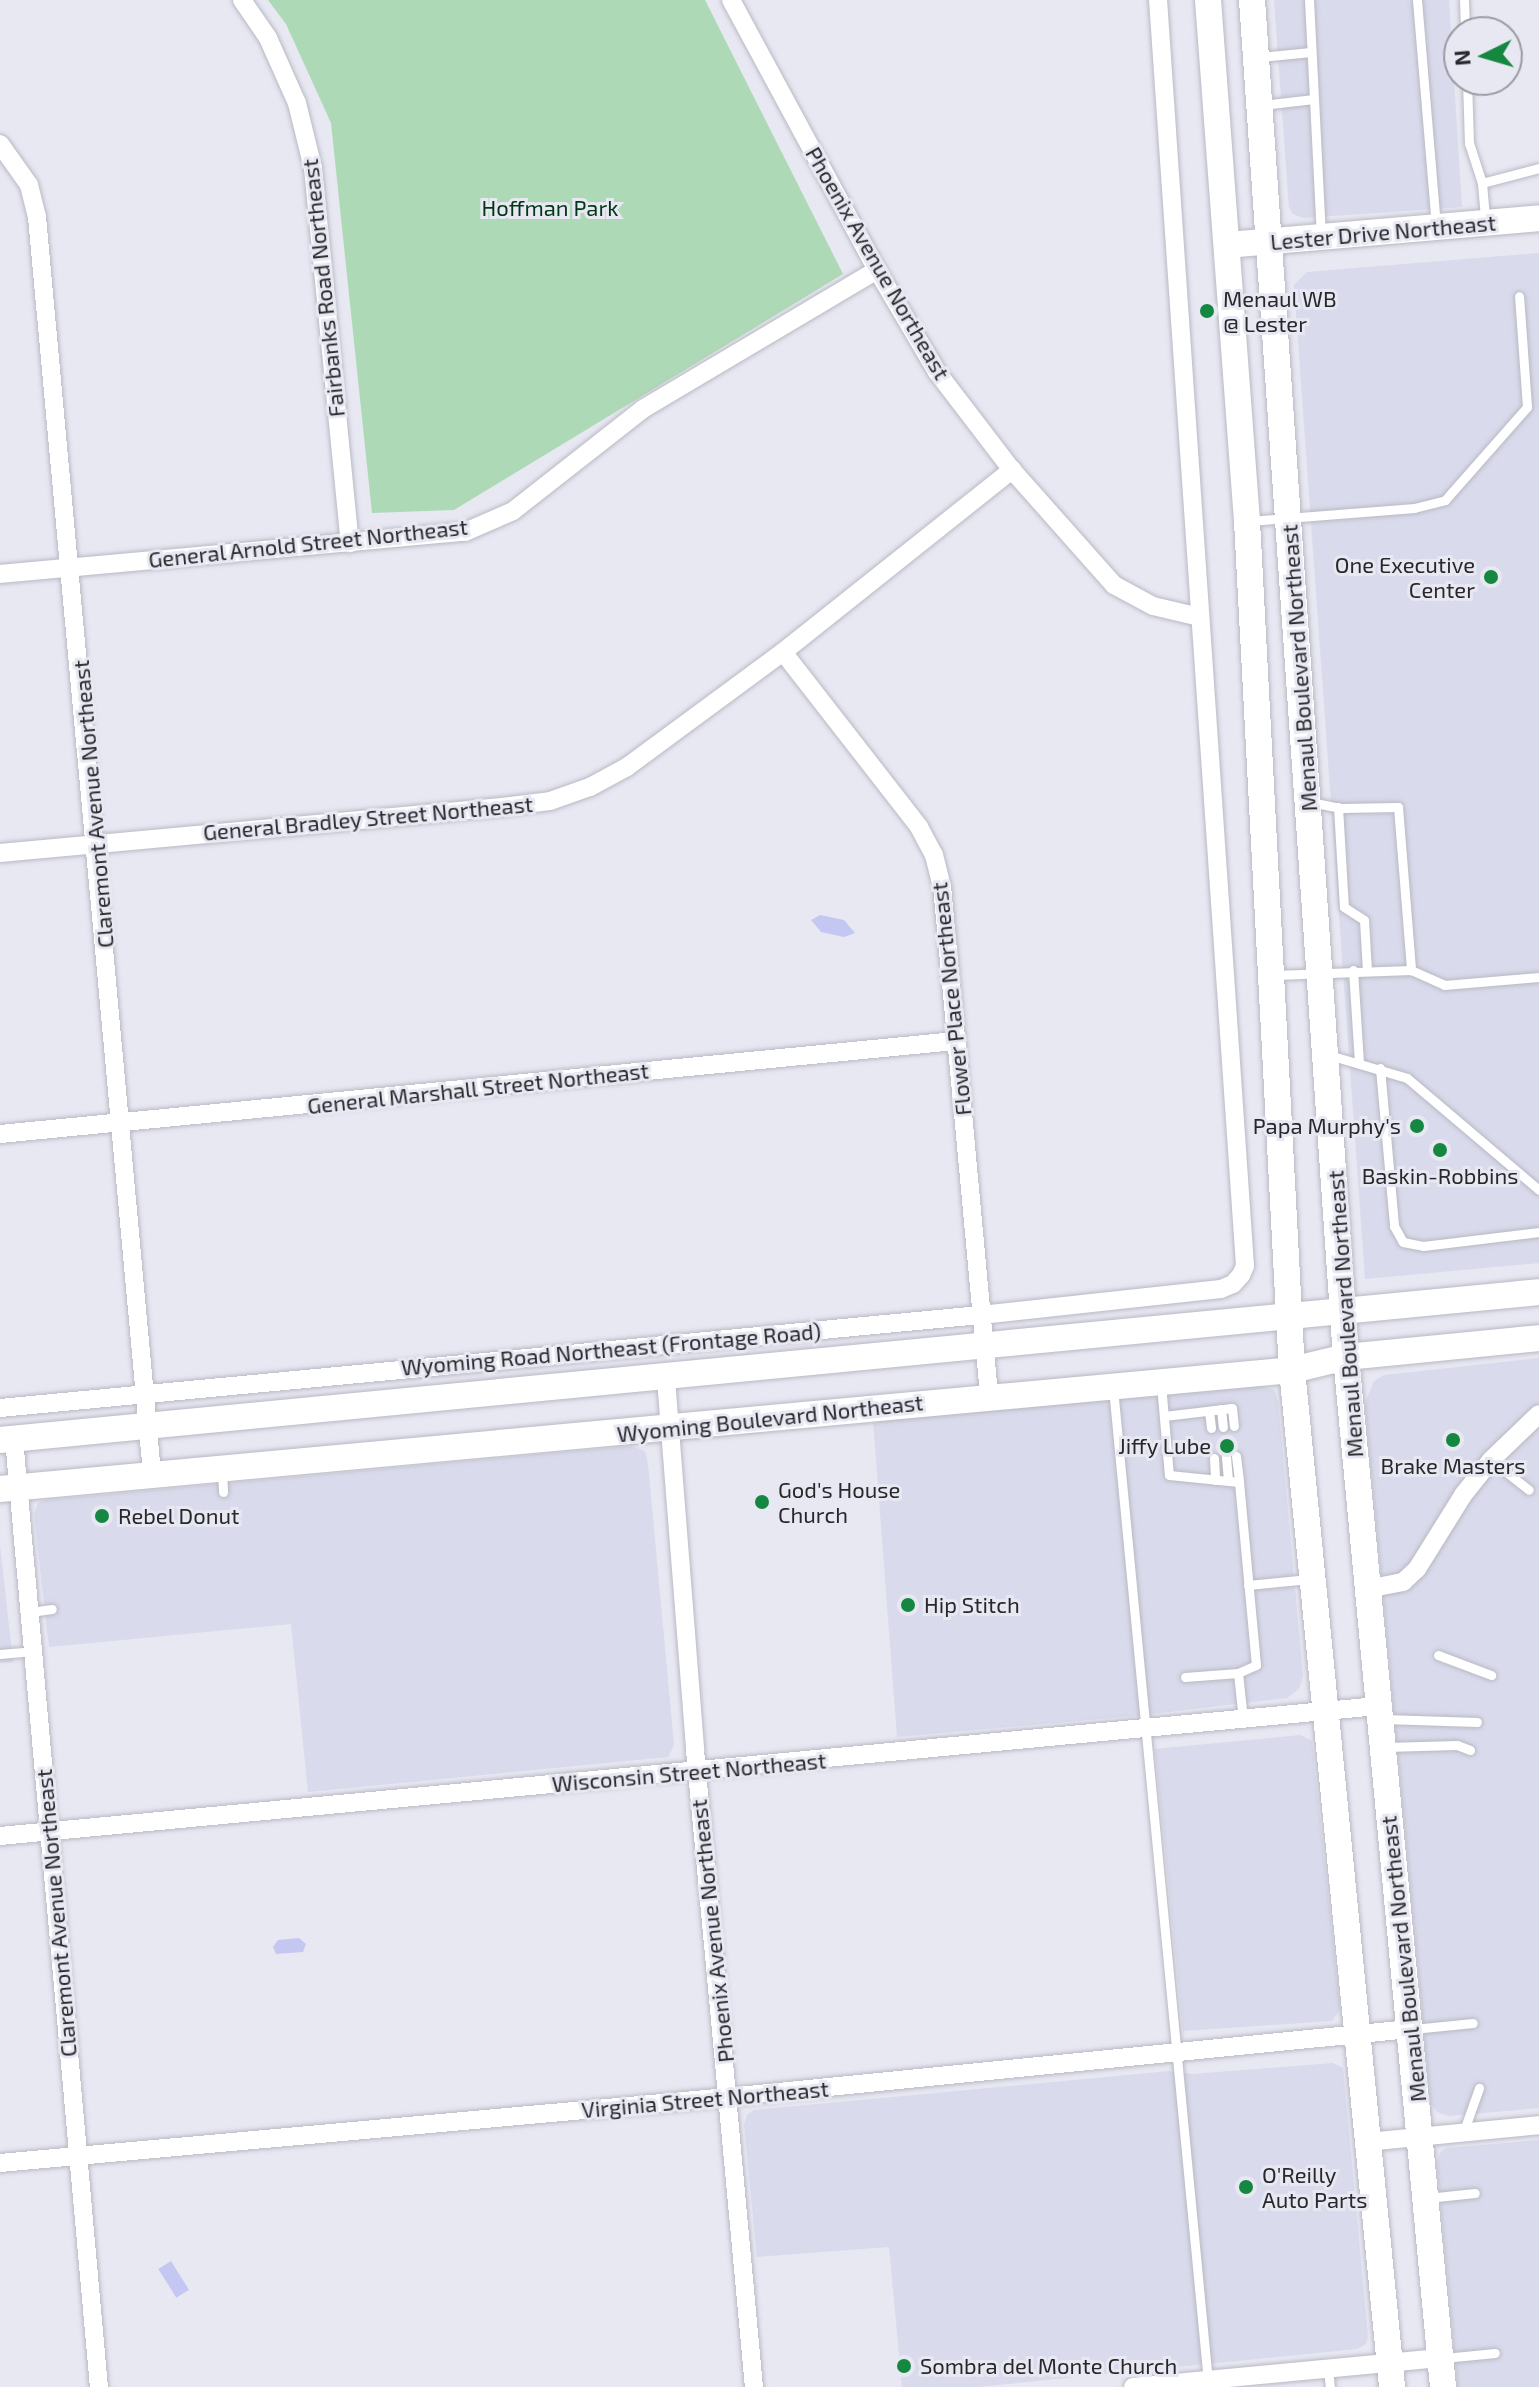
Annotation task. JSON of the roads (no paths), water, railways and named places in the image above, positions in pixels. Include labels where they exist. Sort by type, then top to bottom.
[{"type":"main road","name":"Menaul Boulevard Northeast","points":[[1208,0],[1247,521],[1292,1370],[1391,2375]]},
{"type":"main road","name":"Menaul Boulevard Northeast","points":[[1252,0],[1346,1357],[1443,2387]]},
{"type":"main road","name":"Lester Drive Northeast","points":[[1227,245],[1539,218]]},
{"type":"main road","points":[[7,1439],[666,1379],[984,1344],[1539,1292]]},
{"type":"main road","name":"Wyoming Boulevard Northeast","points":[[10,1489],[152,1474],[223,1479],[989,1395],[1292,1370],[1346,1357],[1539,1338]]},
{"type":"street","name":"Fairbanks Road Northeast","points":[[242,0],[268,38],[297,103],[313,168],[350,543]]},
{"type":"street","name":"Phoenix Avenue Northeast","points":[[731,0],[877,270],[937,372],[1012,470],[1114,585],[1153,606],[1200,617]]},
{"type":"street","points":[[1158,0],[1200,617]]},
{"type":"street","name":"Claremont Avenue Northeast","points":[[0,144],[29,185],[37,217],[97,843],[152,1474]]},
{"type":"street","name":"General Arnold Street Northeast","points":[[0,574],[465,532],[513,511],[643,409],[877,270]]},
{"type":"street","name":"General Bradley Street Northeast","points":[[0,853],[550,801],[590,787],[627,767],[783,652],[1012,470]]},
{"type":"street","name":"Wyoming Road Northeast (Frontage Road)","points":[[0,1408],[981,1315],[1221,1289],[1233,1284],[1245,1266],[1200,617]]},
{"type":"street","name":"Flower Place Northeast","points":[[783,652],[919,827],[934,855],[942,886],[989,1395]]},
{"type":"street","name":"General Marshall Street Northeast","points":[[0,1134],[956,1041]]},
{"type":"street","name":"Phoenix Avenue Northeast","points":[[666,1379],[697,1771],[754,2387]]},
{"type":"street","points":[[1367,1589],[1403,1582],[1417,1569],[1463,1495],[1491,1460],[1539,1414]]},
{"type":"street","name":"Claremont Avenue Northeast","points":[[7,1439],[10,1489],[30,1612],[99,2387]]},
{"type":"street","name":"Wisconsin Street Northeast","points":[[0,1836],[1327,1712],[1379,1712]]},
{"type":"street","name":"Virginia Street Northeast","points":[[0,2163],[728,2097],[1409,2029]]},
{"type":"street","points":[[1367,2142],[1539,2125]]},
{"type":"street","points":[[1133,2387],[1391,2375],[1440,2358]]},
{"type":"lane","points":[[1309,0],[1321,237]]},
{"type":"lane","points":[[1417,0],[1436,227]]},
{"type":"lane","points":[[1256,57],[1311,52]]},
{"type":"lane","points":[[1468,96],[1469,143],[1482,183],[1486,223]]},
{"type":"lane","points":[[1259,105],[1314,99]]},
{"type":"lane","points":[[1482,183],[1539,168]]},
{"type":"lane","points":[[1247,521],[1414,508],[1445,500],[1527,407],[1519,296]]},
{"type":"lane","points":[[1308,801],[1338,807],[1398,807],[1411,970]]},
{"type":"lane","points":[[1338,807],[1344,907],[1364,920],[1367,970]]},
{"type":"lane","points":[[1353,970],[1359,1063]]},
{"type":"lane","points":[[1272,975],[1411,970],[1444,985],[1539,977]]},
{"type":"lane","points":[[1325,1054],[1380,1068],[1419,1087],[1539,1190]]},
{"type":"lane","points":[[1380,1068],[1394,1226],[1403,1242],[1423,1246],[1539,1232]]},
{"type":"lane","points":[[1161,1380],[1169,1475],[1233,1481]]},
{"type":"lane","points":[[1113,1385],[1208,2384]]},
{"type":"lane","points":[[1164,1416],[1232,1408],[1228,1427]]},
{"type":"lane","points":[[1209,1411],[1211,1428]]},
{"type":"lane","points":[[1185,1677],[1238,1673],[1256,1665],[1231,1456]]},
{"type":"lane","points":[[1214,1458],[1215,1480]]},
{"type":"lane","points":[[1491,1460],[1529,1490]]},
{"type":"lane","points":[[1248,1585],[1313,1579]]},
{"type":"lane","points":[[30,1612],[52,1609]]},
{"type":"lane","points":[[0,1654],[33,1651]]},
{"type":"lane","points":[[1438,1655],[1491,1675]]},
{"type":"lane","points":[[1238,1673],[1243,1720]]},
{"type":"lane","points":[[1379,1712],[1477,1722]]},
{"type":"lane","points":[[1382,1747],[1457,1745],[1470,1750]]},
{"type":"lane","points":[[1409,2029],[1473,2023]]},
{"type":"lane","points":[[1463,2133],[1479,2088]]},
{"type":"lane","points":[[1425,2198],[1475,2193]]},
{"type":"lane","points":[[1440,2358],[1495,2353]]},
{"type":"water","points":[[820,915],[844,920],[855,933],[844,937],[821,932],[811,920]]},
{"type":"water","points":[[299,1938],[306,1944],[303,1952],[276,1954],[273,1947],[278,1940]]},
{"type":"water","points":[[171,2261],[189,2290],[176,2298],[158,2269]]},
{"type":"place","name":"Menaul WB @ Lester","points":[[1207,311]]},
{"type":"place","name":"One Executive Center","points":[[1491,577]]},
{"type":"place","name":"Papa Murphy's","points":[[1417,1126]]},
{"type":"place","name":"Baskin-Robbins","points":[[1440,1150]]},
{"type":"place","name":"Brake Masters","points":[[1453,1440]]},
{"type":"place","name":"Jiffy Lube","points":[[1227,1446]]},
{"type":"place","name":"God's House Church","points":[[762,1502]]},
{"type":"place","name":"Rebel Donut","points":[[102,1516]]},
{"type":"place","name":"Hip Stitch","points":[[908,1605]]},
{"type":"place","name":"O'Reilly Auto Parts","points":[[1246,2187]]},
{"type":"place","name":"Sombra del Monte Church","points":[[904,2366]]},
{"type":"park label","name":"Hoffman Park","points":[[550,208]]}]
